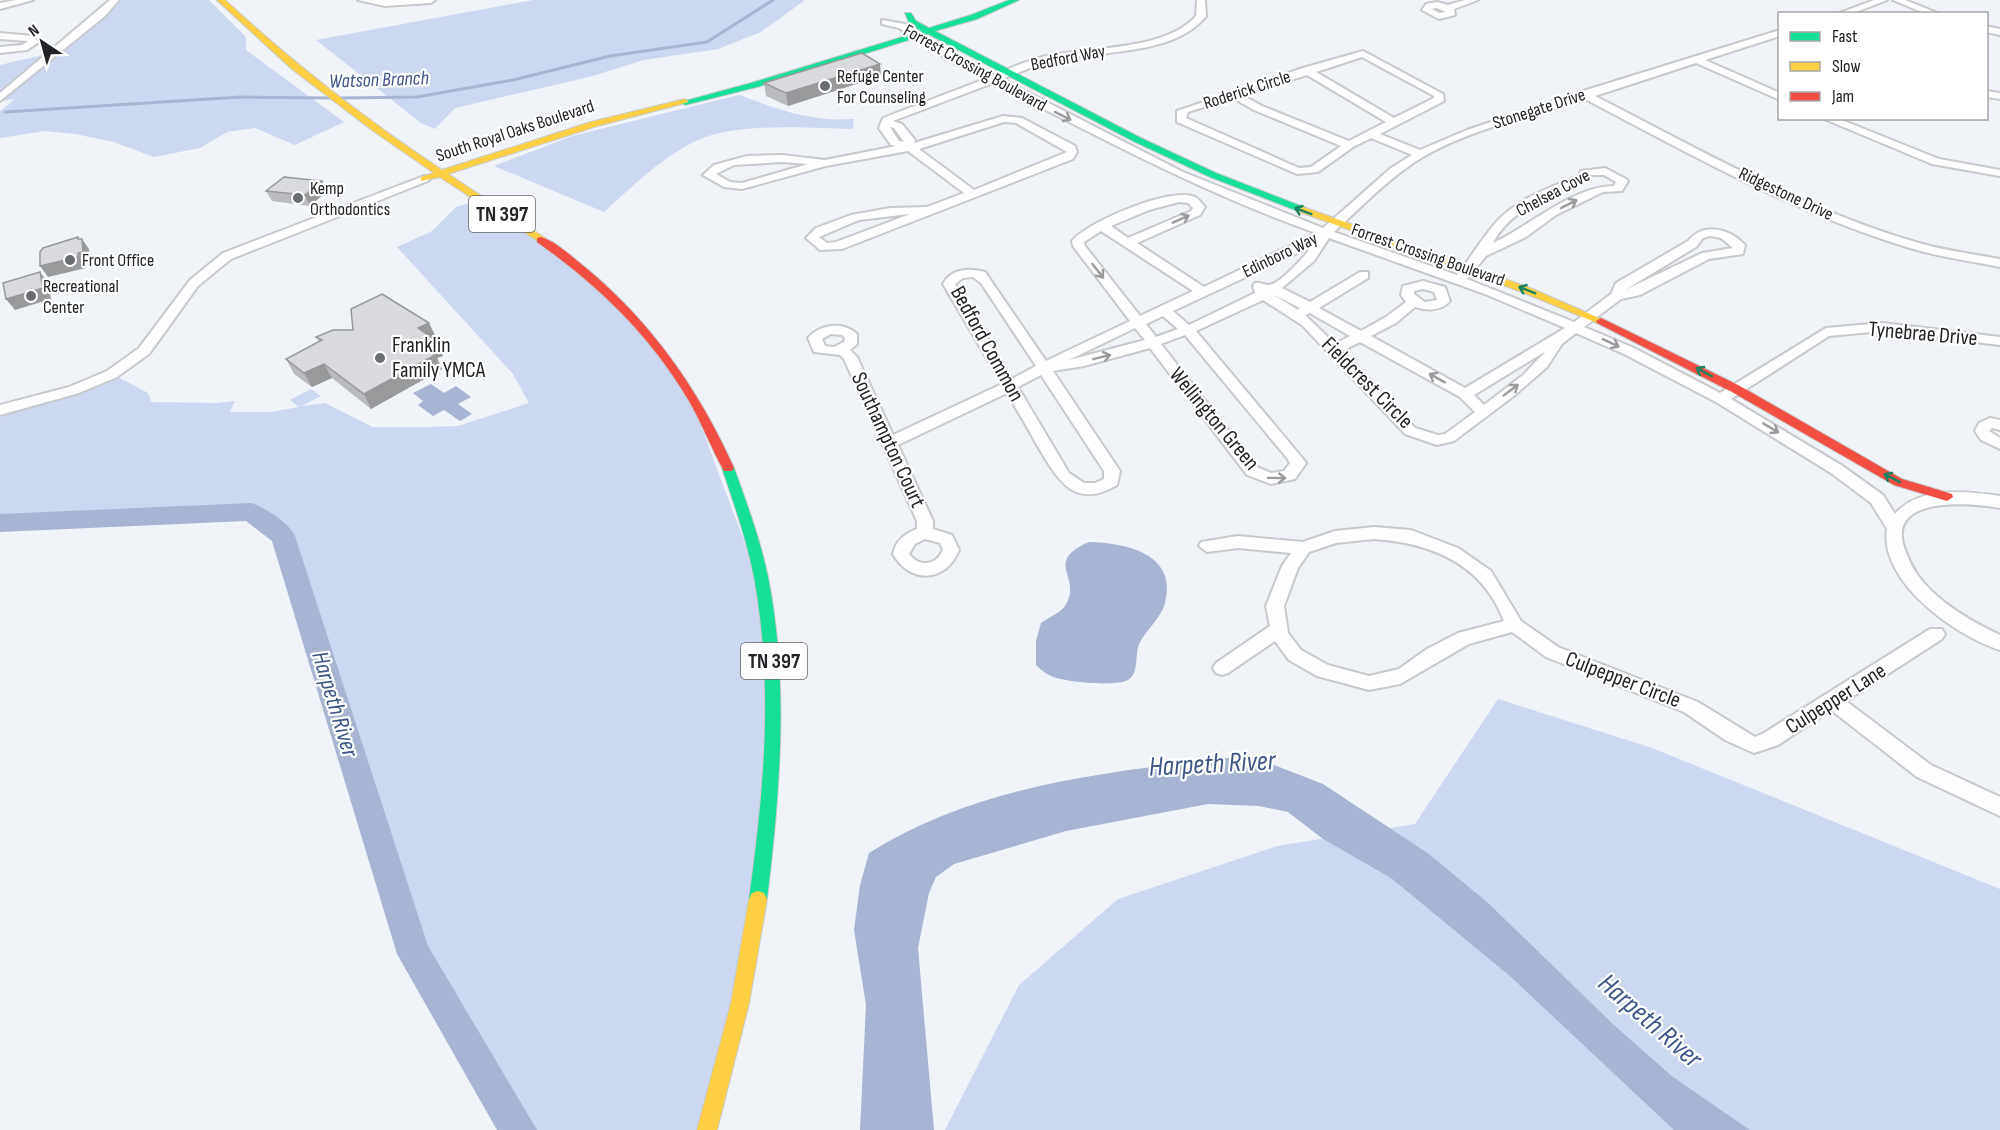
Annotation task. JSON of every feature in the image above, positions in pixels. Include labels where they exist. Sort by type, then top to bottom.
[{"type":"main road","name":"TN 397","points":[[221,0],[250,30],[309,79],[440,172],[561,253],[638,320],[683,378],[723,448],[752,533],[765,597],[775,669],[768,818],[757,907],[740,1004],[707,1130]]},
{"type":"main road","name":"South Royal Oaks Boulevard","points":[[424,179],[440,172],[462,157],[547,125],[701,89],[915,27],[990,0]]},
{"type":"main road","name":"South Royal Oaks Boulevard","points":[[915,27],[974,17],[1015,0]]},
{"type":"main road","name":"Forrest Crossing Boulevard","points":[[915,27],[1179,160],[1335,222],[1468,268],[1590,317],[1736,389],[1898,482],[1947,496]]},
{"type":"street","points":[[0,16],[0,6],[29,0]]},
{"type":"street","points":[[0,98],[116,0]]},
{"type":"street","points":[[362,0],[385,3],[431,0]]},
{"type":"street","name":"Bedford Way","points":[[908,146],[895,143],[884,128],[888,123],[887,120],[893,116],[1043,60],[1165,40],[1193,25],[1201,16],[1201,0]]},
{"type":"street","points":[[1448,8],[1474,0]]},
{"type":"street","points":[[1847,12],[1883,0]]},
{"type":"street","points":[[1897,0],[1930,12]]},
{"type":"street","name":"Forrest Crossing Boulevard","points":[[885,22],[915,27],[993,78],[1179,174],[1325,233],[1459,280],[1576,327],[1721,399],[1791,440],[1857,484],[1877,499],[1895,528]]},
{"type":"street","name":"Stonegate Drive","points":[[1325,233],[1379,182],[1420,154],[1471,132],[1778,33]]},
{"type":"street","points":[[0,36],[33,39],[34,42],[24,48],[0,50]]},
{"type":"street","name":"Roderick Circle","points":[[1363,54],[1439,97],[1436,103],[1392,121],[1349,145],[1314,170],[1297,171],[1181,120],[1181,113],[1184,110],[1233,94],[1363,54]]},
{"type":"street","points":[[1695,59],[1778,97]]},
{"type":"street","points":[[1306,70],[1392,121]]},
{"type":"street","points":[[1233,94],[1258,108],[1349,145]]},
{"type":"street","name":"Ridgestone Drive","points":[[1584,94],[1813,209],[1910,244],[2000,263]]},
{"type":"street","points":[[825,163],[754,158],[715,170],[709,175],[728,185],[742,186],[825,163],[927,144],[1008,118],[1018,120],[1071,148],[1069,157],[928,211],[831,247],[818,245],[812,238],[817,231],[858,215],[884,210],[928,211]]},
{"type":"street","points":[[1832,120],[1936,162],[2000,173]]},
{"type":"street","points":[[1371,134],[1420,154]]},
{"type":"street","points":[[908,146],[972,194]]},
{"type":"street","name":"Chelsea Cove","points":[[1459,280],[1482,253],[1522,234],[1544,219],[1597,191],[1618,189],[1622,181],[1609,173],[1595,171],[1585,173],[1582,178],[1540,197],[1499,225],[1486,241],[1482,253]]},
{"type":"street","points":[[0,410],[74,390],[112,374],[144,351],[194,283],[227,256],[424,179]]},
{"type":"street","points":[[1576,181],[1597,191]]},
{"type":"street","name":"Wellington Green","points":[[1128,243],[1196,213],[1199,207],[1197,202],[1189,197],[1177,196],[1084,235],[1078,241],[1079,246],[1252,471],[1262,477],[1287,478],[1295,472],[1298,464],[1292,454],[1189,331],[1164,310]]},
{"type":"street","points":[[1521,209],[1544,219]]},
{"type":"street","points":[[1102,226],[1203,292]]},
{"type":"street","points":[[1710,232],[1731,238],[1740,248],[1736,253],[1712,255],[1635,292],[1617,297],[1620,286],[1692,244],[1699,235],[1710,232]]},
{"type":"street","name":"Edinboro Way","points":[[889,443],[1009,387],[1138,321],[1240,275],[1325,233]]},
{"type":"street","name":"Edinboro Way","points":[[1045,369],[1153,344],[1189,331],[1265,290],[1299,268],[1322,244],[1325,233]]},
{"type":"street","points":[[1692,244],[1712,255]]},
{"type":"street","name":"Bedford Common","points":[[961,274],[981,275],[1045,369],[1112,471],[1112,481],[1101,489],[1090,491],[1080,488],[1064,477],[948,284],[951,279],[961,274]]},
{"type":"street","name":"Fieldcrest Circle","points":[[1240,275],[1304,312],[1362,336],[1465,394],[1483,412]]},
{"type":"street","points":[[1304,312],[1364,275]]},
{"type":"street","name":"Fieldcrest Circle","points":[[1465,394],[1480,388],[1529,354],[1556,342],[1617,297]]},
{"type":"street","points":[[1334,350],[1391,320],[1414,302]]},
{"type":"street","name":"Fieldcrest Circle","points":[[1304,312],[1334,350],[1410,431],[1437,440],[1449,438],[1538,370],[1556,350],[1556,342]]},
{"type":"street","name":"Tynebrae Drive","points":[[1721,399],[1826,332],[1882,327],[2000,341]]},
{"type":"street","name":"Southampton Court","points":[[842,350],[850,357],[925,521],[925,533]]},
{"type":"street","points":[[2000,425],[1990,423],[1984,426],[1982,431],[1986,437],[2000,444]]},
{"type":"street","points":[[1993,640],[1933,601],[1914,581],[1901,562],[1894,544],[1895,528],[1904,512],[1922,502],[1947,496],[2000,502]]},
{"type":"street","points":[[1207,546],[1238,542],[1303,548],[1335,537],[1374,533],[1411,536],[1452,552],[1485,575],[1509,612],[1514,626],[1464,638],[1433,654],[1406,674],[1394,679],[1369,683],[1323,671],[1295,655],[1280,635],[1275,606],[1290,566],[1303,548]]},
{"type":"street","points":[[1933,601],[1940,620],[1936,634],[1956,631],[1993,640]]},
{"type":"street","name":"Culpepper Circle","points":[[1514,626],[1564,658],[1691,707],[1732,734]]},
{"type":"street","points":[[1222,668],[1279,629]]},
{"type":"street","name":"Culpepper Lane","points":[[1732,734],[1754,745],[1772,740],[1936,634]]},
{"type":"street","points":[[1833,701],[1924,771],[2000,807]]},
{"type":"shaded area","points":[[115,0],[209,0],[246,37],[246,50],[344,122],[295,145],[255,128],[227,132],[200,148],[154,157],[114,142],[75,134],[45,131],[0,138],[0,111],[15,99],[0,101],[0,65],[56,52]]},
{"type":"shaded area","points":[[533,0],[805,0],[761,32],[718,49],[644,60],[589,77],[455,108],[435,129],[421,123],[316,40]]},
{"type":"shaded area","points":[[739,95],[809,117],[854,119],[853,129],[774,127],[714,134],[672,155],[604,212],[494,166],[572,136]]},
{"type":"shaded area","points":[[480,200],[561,253],[683,378],[765,597],[768,818],[707,1130],[518,1130],[414,954],[283,536],[251,512],[0,523],[0,410],[112,374],[148,393],[151,402],[235,401],[230,412],[270,412],[299,407],[290,400],[311,389],[321,396],[302,406],[325,403],[373,427],[458,426],[529,403],[513,374],[397,247],[432,231],[456,207]]},
{"type":"shaded area","points":[[1498,699],[1652,748],[2000,889],[2000,1130],[945,1130],[1019,985],[1118,899],[1277,846],[1415,824]]},
{"type":"water","points":[[431,384],[444,393],[456,386],[471,397],[458,404],[472,414],[460,421],[444,410],[433,416],[418,405],[423,401],[413,393]]},
{"type":"water","points":[[1089,542],[1118,545],[1145,554],[1156,562],[1164,573],[1167,586],[1163,608],[1138,647],[1134,673],[1128,680],[1121,682],[1090,683],[1067,680],[1051,676],[1036,665],[1036,641],[1041,623],[1063,609],[1070,596],[1066,571],[1068,556],[1075,549]]},
{"type":"water","points":[[1227,758],[1274,765],[1323,784],[1429,854],[1487,902],[1615,1026],[1673,1077],[1750,1130],[1674,1130],[1511,977],[1391,878],[1323,839],[1288,812],[1259,806],[1208,804],[1066,831],[954,864],[936,877],[929,893],[918,948],[934,1130],[860,1130],[866,1005],[854,930],[860,885],[869,853],[910,830],[996,797],[1134,769]]},
{"type":"building","points":[[862,53],[880,64],[786,93],[764,83]]},
{"type":"building","points":[[284,177],[322,181],[305,195],[266,191]]},
{"type":"building","points":[[78,237],[82,239],[83,252],[78,253],[78,257],[40,266],[40,252],[43,248]]},
{"type":"building","points":[[40,272],[43,288],[6,299],[3,283]]},
{"type":"building","name":"Franklin Family YMCA","points":[[382,294],[429,323],[418,328],[436,341],[424,347],[435,355],[364,394],[324,364],[304,373],[286,359],[322,340],[316,337],[333,330],[353,330],[351,309]]},
{"type":"waterway","name":"Watson Branch","points":[[341,98],[417,97],[513,80],[610,56],[707,42],[773,0]]},
{"type":"waterway","name":"Watson Branch","points":[[5,112],[241,97],[332,98]]},
{"type":"waterway","name":"Harpeth River","points":[[0,523],[251,512],[283,536],[414,954],[518,1130]]},
{"type":"traffic: fast","points":[[685,102],[754,85],[974,17],[1015,0]]},
{"type":"traffic: fast","points":[[908,15],[913,23],[1138,140],[1213,175],[1303,210]]},
{"type":"traffic: fast","points":[[728,468],[747,522],[761,575],[769,629],[773,682],[770,789],[758,899]]},
{"type":"traffic: slow","points":[[221,0],[295,67],[335,98],[416,157],[541,240]]},
{"type":"traffic: slow","points":[[424,179],[594,124],[685,102]]},
{"type":"traffic: slow","points":[[1303,210],[1526,290],[1601,321]]},
{"type":"traffic: slow","points":[[707,1130],[740,1003],[758,899]]},
{"type":"traffic: jam","points":[[541,240],[600,286],[652,340],[675,369],[695,401],[728,468]]},
{"type":"traffic: jam","points":[[1601,321],[1736,389],[1898,482],[1947,497]]},
{"type":"place","name":"Refuge Center For Counseling","points":[[825,86]]},
{"type":"place","name":"Kemp Orthodontics","points":[[298,198]]},
{"type":"place","name":"Front Office","points":[[70,260]]},
{"type":"place","name":"Recreational Center","points":[[31,296]]},
{"type":"place","name":"Franklin Family YMCA","points":[[380,358]]}]
